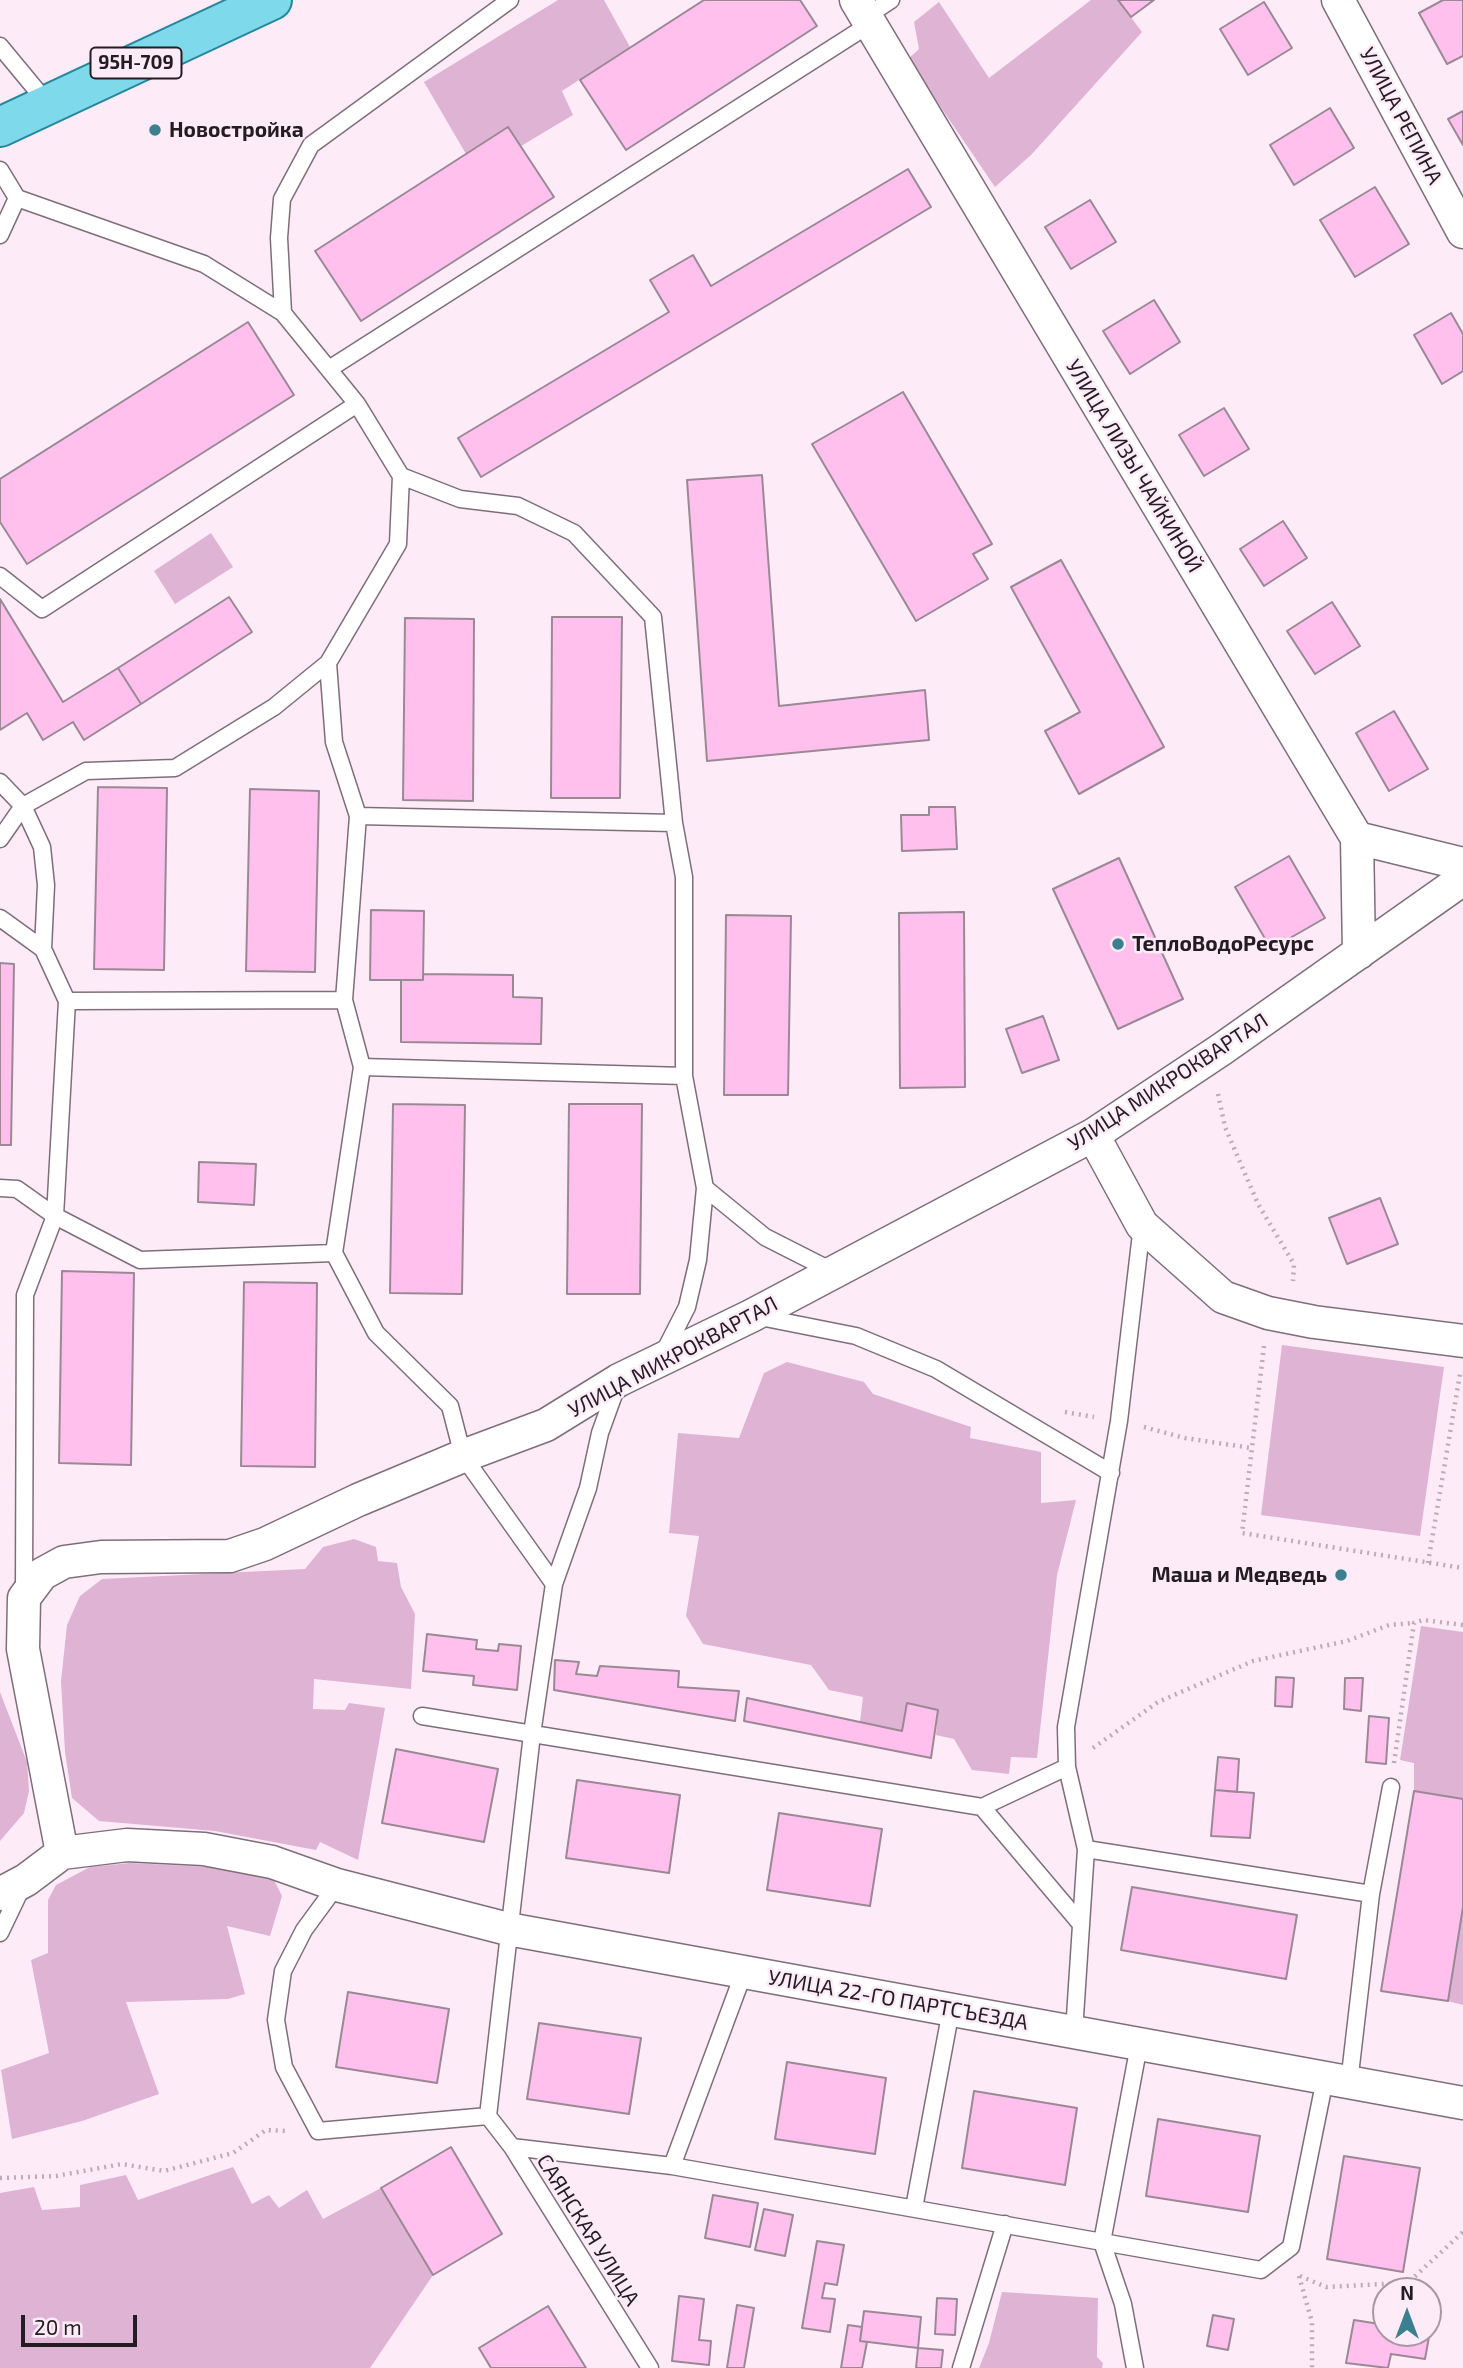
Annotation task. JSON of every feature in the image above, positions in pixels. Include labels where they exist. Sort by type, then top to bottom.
[{"type":"main road","name":"95Н-709","points":[[0,127],[272,0]]},
{"type":"street","name":"УЛИЦА РЕПИНА","points":[[1338,0],[1463,232]]},
{"type":"street","name":"УЛИЦА ЛИЗЫ ЧАЙКИНОЙ","points":[[870,10],[1357,838]]},
{"type":"street","points":[[1359,953],[1357,838],[1463,864]]},
{"type":"street","name":"УЛИЦА МИКРОКВАРТАЛ","points":[[24,1598],[41,1574],[64,1562],[101,1557],[230,1556],[265,1544],[358,1500],[463,1456],[546,1425],[619,1380],[751,1316],[1093,1135],[1222,1049],[1463,880]]},
{"type":"street","points":[[1093,1135],[1142,1225],[1223,1297],[1268,1313],[1314,1322],[1463,1340]]},
{"type":"street","points":[[13,1887],[62,1853],[23,1649],[24,1598]]},
{"type":"street","name":"УЛИЦА 22-ГО ПАРТСЪЕЗДА","points":[[62,1853],[127,1845],[204,1849],[272,1862],[337,1885],[508,1928],[1463,2103]]},
{"type":"lane","points":[[283,313],[279,238],[282,199],[311,145],[510,0]]},
{"type":"lane","points":[[329,369],[870,10]]},
{"type":"lane","points":[[0,46],[48,104]]},
{"type":"lane","points":[[0,170],[17,198],[204,264],[283,313],[357,404],[401,476],[398,544],[328,663],[274,707],[175,768],[86,771],[23,806],[0,839]]},
{"type":"lane","points":[[0,235],[17,198]]},
{"type":"lane","points":[[0,576],[42,609],[357,404]]},
{"type":"lane","points":[[401,476],[460,499],[517,506],[574,533],[653,617],[674,823],[684,877],[684,1076],[705,1188],[698,1260],[687,1307],[659,1361]]},
{"type":"lane","points":[[328,663],[334,742],[358,816],[344,1000],[362,1067],[334,1252],[376,1332],[450,1406],[463,1456],[554,1584]]},
{"type":"lane","points":[[0,782],[23,806],[42,848],[46,885],[43,949],[67,1001],[55,1216],[26,1295],[24,1598]]},
{"type":"lane","points":[[358,816],[674,823]]},
{"type":"lane","points":[[0,918],[43,949]]},
{"type":"lane","points":[[67,1001],[344,1000]]},
{"type":"lane","points":[[362,1067],[684,1076]]},
{"type":"lane","points":[[0,1188],[17,1189],[55,1216],[140,1260],[334,1252]]},
{"type":"lane","points":[[705,1188],[765,1237],[832,1271]]},
{"type":"lane","points":[[1074,2032],[1086,1849],[1067,1767],[1066,1727],[1119,1421],[1142,1225]]},
{"type":"lane","points":[[751,1316],[856,1336],[936,1369],[1111,1473]]},
{"type":"lane","points":[[337,1885],[304,1930],[283,1971],[276,2020],[284,2067],[318,2131],[488,2116],[532,1734],[554,1584],[589,1488],[600,1433],[619,1380]]},
{"type":"lane","points":[[422,1716],[982,1807],[1067,1767]]},
{"type":"lane","points":[[512,2147],[672,2166],[1261,2270],[1291,2246],[1337,2081],[1391,1787]]},
{"type":"lane","points":[[982,1807],[1080,1923]]},
{"type":"lane","points":[[1086,1849],[1371,1894]]},
{"type":"lane","points":[[0,1933],[13,1887]]},
{"type":"lane","points":[[672,2166],[744,1972]]},
{"type":"lane","points":[[914,2208],[951,2010]]},
{"type":"lane","points":[[1135,2368],[1123,2304],[1102,2242],[1139,2045]]},
{"type":"lane","name":"САЯНСКАЯ УЛИЦА","points":[[488,2116],[512,2147],[650,2368]]},
{"type":"lane","points":[[961,2368],[1005,2224]]},
{"type":"path","points":[[1222,1049],[1217,1090],[1226,1127],[1258,1203],[1294,1264],[1292,1278],[1298,1298],[1314,1322]]},
{"type":"path","points":[[1266,1334],[1242,1533],[1463,1568]]},
{"type":"path","points":[[1428,1563],[1463,1361]]},
{"type":"path","points":[[1054,1410],[1119,1421],[1185,1438],[1251,1448]]},
{"type":"path","points":[[1067,1767],[1158,1702],[1252,1661],[1347,1642],[1389,1625],[1423,1620],[1463,1625]]},
{"type":"path","points":[[1391,1787],[1414,1623]]},
{"type":"path","points":[[0,2178],[56,2176],[122,2164],[164,2171],[233,2153],[266,2130],[318,2131]]},
{"type":"path","points":[[1261,2270],[1299,2276],[1326,2287],[1403,2283],[1412,2279],[1463,2232]]},
{"type":"path","points":[[1299,2276],[1312,2322],[1312,2368]]},
{"type":"shaded area","points":[[558,0],[604,0],[630,47],[562,91],[573,115],[521,146],[508,127],[466,154],[424,82]]},
{"type":"shaded area","points":[[1091,0],[1118,0],[1142,32],[1031,155],[995,187],[908,59],[919,49],[914,22],[939,2],[989,78]]},
{"type":"shaded area","points":[[211,533],[233,567],[175,604],[154,571]]},
{"type":"shaded area","points":[[1282,1345],[1444,1367],[1420,1536],[1261,1515]]},
{"type":"shaded area","points":[[787,1362],[864,1382],[873,1394],[971,1427],[970,1438],[1041,1452],[1041,1503],[1076,1500],[1057,1575],[1037,1758],[1011,1757],[1009,1774],[972,1770],[954,1739],[936,1735],[938,1710],[908,1704],[902,1731],[860,1722],[863,1697],[829,1690],[811,1665],[703,1644],[686,1616],[699,1536],[669,1533],[678,1433],[739,1438],[764,1373]]},
{"type":"shaded area","points":[[354,1539],[376,1547],[378,1561],[397,1563],[401,1587],[415,1614],[411,1689],[314,1679],[313,1709],[345,1710],[349,1703],[385,1708],[358,1860],[320,1842],[316,1850],[215,1831],[99,1821],[72,1798],[65,1752],[61,1681],[67,1625],[80,1596],[102,1579],[305,1569],[323,1547]]},
{"type":"shaded area","points":[[1421,1626],[1463,1632],[1463,1799],[1414,1791],[1414,1763],[1400,1760]]},
{"type":"shaded area","points":[[0,1692],[27,1762],[29,1791],[24,1813],[0,1841]]},
{"type":"shaded area","points":[[130,1863],[210,1867],[273,1878],[282,1896],[270,1936],[227,1926],[245,1994],[228,1999],[126,2002],[159,2094],[82,2121],[12,2139],[1,2070],[49,2053],[31,1960],[48,1953],[48,1900],[56,1885],[90,1867]]},
{"type":"shaded area","points":[[1463,1907],[1463,2005],[1448,2001]]},
{"type":"shaded area","points":[[233,2167],[252,2204],[269,2195],[279,2208],[307,2190],[323,2219],[381,2188],[433,2275],[370,2368],[0,2368],[0,2193],[34,2187],[42,2210],[80,2207],[80,2185],[126,2175],[138,2200]]},
{"type":"shaded area","points":[[1002,2292],[1098,2298],[1097,2357],[1103,2363],[1102,2368],[979,2368],[989,2343]]},
{"type":"building","points":[[704,0],[800,0],[817,26],[626,150],[580,80]]},
{"type":"building","points":[[1118,0],[1154,0],[1131,17]]},
{"type":"building","points":[[1443,0],[1463,0],[1463,56],[1447,64],[1419,13]]},
{"type":"building","points":[[1264,2],[1292,48],[1248,75],[1220,29]]},
{"type":"building","points":[[1330,108],[1354,148],[1294,185],[1270,145]]},
{"type":"building","points":[[1463,111],[1463,145],[1448,119]]},
{"type":"building","points":[[508,127],[554,197],[361,321],[315,251]]},
{"type":"building","points":[[908,169],[931,207],[481,477],[458,438],[669,312],[650,280],[693,255],[711,286]]},
{"type":"building","points":[[1375,187],[1409,244],[1355,277],[1320,220]]},
{"type":"building","points":[[1090,200],[1116,242],[1071,269],[1045,227]]},
{"type":"building","points":[[1154,300],[1180,342],[1130,374],[1103,331]]},
{"type":"building","points":[[1451,313],[1463,334],[1463,371],[1442,384],[1414,335]]},
{"type":"building","points":[[248,322],[294,395],[27,564],[0,522],[0,479]]},
{"type":"building","points":[[903,392],[992,544],[973,554],[988,579],[916,621],[812,444]]},
{"type":"building","points":[[1224,408],[1249,449],[1204,476],[1179,435]]},
{"type":"building","points":[[762,475],[779,706],[925,690],[929,740],[707,761],[687,480]]},
{"type":"building","points":[[1283,521],[1307,558],[1264,586],[1240,549]]},
{"type":"building","points":[[1061,560],[1164,747],[1079,794],[1045,731],[1080,712],[1011,587]]},
{"type":"building","points":[[229,597],[252,632],[141,704],[118,668]]},
{"type":"building","points":[[0,599],[63,702],[118,668],[141,704],[84,740],[73,722],[43,740],[27,713],[0,730]]},
{"type":"building","points":[[1332,602],[1360,646],[1315,674],[1287,631]]},
{"type":"building","points":[[552,617],[622,617],[620,798],[551,798]]},
{"type":"building","points":[[405,618],[474,619],[473,801],[403,800]]},
{"type":"building","points":[[1394,711],[1428,769],[1389,791],[1356,733]]},
{"type":"building","points":[[98,787],[167,788],[164,970],[94,969]]},
{"type":"building","points":[[250,789],[319,791],[315,972],[246,971]]},
{"type":"building","points":[[929,807],[955,807],[957,849],[902,851],[901,815],[929,815]]},
{"type":"building","points":[[1289,856],[1325,918],[1271,949],[1235,887]]},
{"type":"building","name":"ТеплоВодоРесурс","points":[[1119,858],[1183,999],[1118,1029],[1053,889]]},
{"type":"building","points":[[371,910],[424,911],[423,980],[370,980]]},
{"type":"building","points":[[964,912],[965,1087],[900,1088],[899,913]]},
{"type":"building","points":[[726,915],[791,916],[788,1095],[724,1095]]},
{"type":"building","points":[[0,963],[14,964],[11,1145],[0,1145]]},
{"type":"building","points":[[423,974],[513,975],[513,997],[542,998],[541,1044],[401,1042],[401,980],[423,980]]},
{"type":"building","points":[[1043,1016],[1059,1060],[1022,1073],[1006,1029]]},
{"type":"building","points":[[393,1104],[465,1105],[462,1294],[390,1293]]},
{"type":"building","points":[[569,1104],[642,1104],[640,1294],[567,1294]]},
{"type":"building","points":[[199,1162],[256,1164],[254,1205],[198,1202]]},
{"type":"building","points":[[1380,1198],[1398,1244],[1347,1264],[1329,1218]]},
{"type":"building","points":[[62,1271],[134,1273],[131,1465],[59,1463]]},
{"type":"building","points":[[244,1282],[317,1283],[315,1467],[241,1466]]},
{"type":"building","points":[[427,1634],[477,1640],[476,1649],[498,1651],[499,1644],[521,1646],[517,1690],[473,1685],[474,1676],[423,1671]]},
{"type":"building","points":[[555,1660],[579,1662],[576,1674],[597,1676],[600,1666],[679,1671],[678,1687],[739,1691],[735,1721],[554,1690]]},
{"type":"building","points":[[1276,1677],[1294,1678],[1292,1707],[1275,1706]]},
{"type":"building","points":[[1345,1678],[1363,1678],[1361,1711],[1344,1709]]},
{"type":"building","points":[[747,1698],[902,1731],[907,1703],[938,1710],[931,1758],[744,1721]]},
{"type":"building","points":[[1369,1716],[1389,1718],[1386,1764],[1366,1762]]},
{"type":"building","points":[[396,1749],[498,1769],[484,1842],[382,1823]]},
{"type":"building","points":[[1218,1757],[1239,1759],[1237,1792],[1215,1790]]},
{"type":"building","points":[[577,1780],[680,1795],[669,1873],[566,1858]]},
{"type":"building","points":[[1215,1790],[1254,1793],[1250,1838],[1211,1836]]},
{"type":"building","points":[[1414,1791],[1463,1799],[1463,1907],[1448,2001],[1381,1991]]},
{"type":"building","points":[[779,1813],[882,1829],[870,1906],[767,1890]]},
{"type":"building","points":[[1132,1887],[1297,1915],[1286,1979],[1121,1950]]},
{"type":"building","points":[[348,1992],[449,2009],[437,2083],[336,2067]]},
{"type":"building","points":[[539,2023],[641,2038],[629,2114],[527,2099]]},
{"type":"building","points":[[787,2062],[886,2078],[875,2154],[775,2139]]},
{"type":"building","points":[[974,2091],[1077,2108],[1065,2185],[962,2168]]},
{"type":"building","points":[[1158,2119],[1260,2136],[1248,2212],[1146,2196]]},
{"type":"building","points":[[451,2147],[502,2234],[433,2275],[381,2188]]},
{"type":"building","points":[[1344,2156],[1420,2168],[1403,2272],[1327,2259]]},
{"type":"building","points":[[713,2195],[758,2203],[750,2247],[705,2238]]},
{"type":"building","points":[[764,2209],[793,2215],[785,2256],[755,2250]]},
{"type":"building","points":[[817,2241],[844,2245],[837,2285],[825,2283],[822,2298],[835,2299],[830,2332],[802,2328]]},
{"type":"building","points":[[679,2296],[704,2299],[699,2340],[711,2341],[709,2365],[672,2361]]},
{"type":"building","points":[[937,2298],[957,2299],[955,2335],[935,2334]]},
{"type":"building","points":[[737,2305],[754,2308],[744,2368],[727,2368]]},
{"type":"building","points":[[548,2306],[586,2368],[491,2368],[479,2348]]},
{"type":"building","points":[[864,2311],[921,2317],[918,2348],[860,2341]]},
{"type":"building","points":[[1213,2315],[1234,2319],[1228,2350],[1207,2346]]},
{"type":"building","points":[[1354,2320],[1372,2323],[1372,2347],[1427,2347],[1425,2359],[1391,2354],[1388,2368],[1346,2363]]},
{"type":"building","points":[[848,2325],[862,2327],[860,2341],[867,2342],[862,2368],[841,2368]]},
{"type":"building","points":[[918,2348],[943,2350],[941,2368],[916,2368]]},
{"type":"place","name":"Новостройка","points":[[155,130]]},
{"type":"place","name":"ТеплоВодоРесурс","points":[[1118,944]]},
{"type":"place","name":"Маша и Медведь","points":[[1341,1575]]}]
